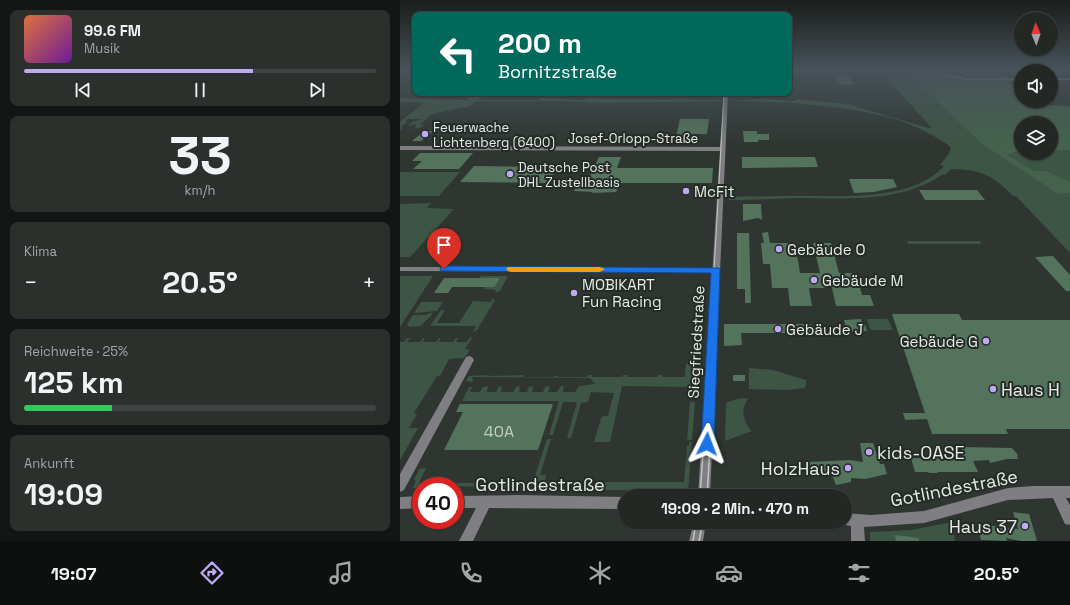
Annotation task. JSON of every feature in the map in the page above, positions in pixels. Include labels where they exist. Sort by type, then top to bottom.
[{"type":"street","name":"Siegfriedstraße","points":[[704,489],[726,96]]},
{"type":"street","name":"Josef-Orlopp-Straße","points":[[400,148],[722,149]]},
{"type":"street","points":[[400,269],[716,270]]},
{"type":"street","points":[[400,486],[469,360]]},
{"type":"street","points":[[1057,492],[1070,518]]},
{"type":"street","name":"Gotlindestraße","points":[[852,520],[888,520],[924,517],[1008,494],[1070,492]]},
{"type":"street","points":[[466,541],[486,501]]},
{"type":"street","points":[[400,503],[412,502]]},
{"type":"street","name":"Gotlindestraße","points":[[464,502],[618,502]]},
{"type":"street","points":[[852,523],[858,541]]},
{"type":"street","points":[[696,541],[699,529]]},
{"type":"green space","points":[[901,94],[1014,94],[1014,108],[1058,108],[1058,106],[1070,106],[1070,253],[1016,196],[1013,196],[992,178],[978,172],[951,169],[945,175],[943,174],[926,184],[890,195],[852,198],[729,200],[729,197],[841,196],[879,194],[916,185],[931,177],[944,166],[940,165],[948,155],[951,148],[918,128],[899,120],[868,112],[832,107],[775,102],[731,101],[761,99],[796,101],[796,99],[847,104],[928,128],[932,128]]},
{"type":"green space","points":[[929,94],[1014,94],[1014,108],[1058,108],[1058,106],[1070,106],[1070,150],[1058,150],[1058,116],[1014,116],[1014,152],[1007,155],[1034,171],[1046,171],[1070,182],[1070,193],[1058,194],[981,143]]},
{"type":"green space","points":[[470,96],[482,96],[478,100],[539,100],[541,98],[585,100],[586,98],[702,99],[719,101],[607,103],[560,101],[476,101],[469,107],[432,114],[421,124],[424,125],[420,128],[415,128],[416,124],[408,126],[412,122],[424,119],[407,119],[405,122],[408,122],[401,126],[402,129],[400,130],[400,122],[425,102],[400,102],[400,98],[466,100]]},
{"type":"green space","points":[[400,172],[460,172],[439,196],[400,196]]},
{"type":"green space","points":[[400,203],[431,203],[427,208],[454,209],[410,257],[400,257]]},
{"type":"green space","points":[[907,241],[980,241],[981,244],[908,244]]},
{"type":"green space","points":[[400,276],[433,276],[400,327]]},
{"type":"green space","points":[[481,276],[508,276],[500,291],[495,293],[496,290],[484,289],[485,287],[495,287],[500,278],[480,278]]},
{"type":"green space","points":[[493,298],[495,300],[477,330],[473,332],[476,326],[430,326],[441,310],[445,310],[437,323],[459,323],[473,301],[491,302]]},
{"type":"green space","points":[[421,302],[443,302],[437,311],[414,313]]},
{"type":"green space","points":[[433,313],[421,326],[409,327],[407,324],[413,315],[426,315]]},
{"type":"green space","points":[[868,319],[887,319],[892,329],[872,330],[870,329]]},
{"type":"green space","points":[[470,337],[472,338],[465,349],[470,350],[464,358],[449,359],[440,376],[437,376],[414,413],[417,414],[409,428],[418,428],[400,460],[400,342],[404,342],[407,338],[410,338],[407,342],[420,342],[423,338],[425,338],[423,342],[436,342],[439,338],[441,338],[439,342],[453,342],[456,338],[458,338],[456,342],[467,342]]},
{"type":"green space","points":[[686,363],[697,368],[696,387],[691,390],[691,387],[622,386],[610,442],[594,442],[601,418],[608,416],[614,393],[591,392],[588,402],[581,403],[571,438],[567,438],[577,402],[563,402],[553,435],[549,435],[559,401],[462,401],[469,387],[472,387],[470,392],[480,392],[483,387],[488,386],[487,392],[496,392],[498,387],[502,386],[501,392],[513,392],[516,387],[520,386],[519,392],[527,392],[529,387],[533,386],[532,392],[543,392],[545,387],[550,386],[548,392],[557,392],[561,386],[564,386],[563,392],[575,392],[579,386],[595,384],[590,378],[472,377],[473,382],[466,381],[469,376],[524,375],[523,377],[553,377],[558,375],[558,377],[587,377],[588,375],[592,375],[592,377],[623,377],[623,375],[627,375],[627,377],[657,377],[658,375],[662,375],[662,377],[685,377]]},
{"type":"green space","points":[[749,368],[773,370],[806,380],[806,386],[805,388],[787,390],[749,389]]},
{"type":"green space","points":[[737,399],[748,399],[743,411],[746,424],[752,431],[725,441],[726,403]]},
{"type":"green space","points":[[690,402],[695,402],[692,440],[687,440]]},
{"type":"green space","points":[[547,439],[551,439],[540,475],[546,475],[545,481],[567,481],[566,484],[537,485],[535,476]]},
{"type":"green space","points":[[689,442],[692,442],[688,489],[604,490],[605,482],[684,482],[687,446],[689,446]]},
{"type":"green space","points":[[426,468],[422,477],[415,477],[419,469]]},
{"type":"green space","points":[[464,483],[518,483],[517,487],[464,486]]},
{"type":"green space","points":[[952,522],[955,541],[870,541],[870,532],[911,530]]},
{"type":"building","points":[[680,119],[709,119],[707,134],[691,134],[690,141],[675,141]]},
{"type":"building","points":[[424,131],[433,131],[421,141],[412,141]]},
{"type":"building","points":[[743,131],[757,131],[757,134],[769,134],[769,140],[744,142]]},
{"type":"building","points":[[420,153],[473,153],[459,169],[413,169],[422,161],[412,161]]},
{"type":"building","points":[[599,157],[621,157],[617,168],[713,168],[712,183],[620,183],[616,192],[592,193],[593,192],[574,191],[578,184],[584,184],[587,178],[589,178]]},
{"type":"building","points":[[742,157],[815,157],[818,167],[742,168]]},
{"type":"building","name":"Deutsche Post DHL Zustellbasis","points":[[474,166],[546,167],[544,170],[556,170],[551,178],[554,178],[551,183],[460,182]]},
{"type":"building","points":[[849,179],[893,179],[897,187],[874,192],[854,193]]},
{"type":"building","points":[[919,190],[977,190],[985,200],[925,200]]},
{"type":"building","points":[[743,204],[761,204],[762,220],[758,218],[743,221]]},
{"type":"building","points":[[768,232],[770,243],[795,243],[800,273],[820,273],[813,243],[831,243],[839,273],[856,273],[862,295],[870,295],[874,306],[836,306],[832,288],[809,288],[812,306],[790,306],[788,288],[772,288],[770,264],[763,264],[761,243],[764,243],[762,233]]},
{"type":"building","points":[[737,233],[749,233],[751,303],[745,303],[745,289],[737,289]]},
{"type":"building","points":[[1053,256],[1070,275],[1070,291],[1066,291],[1035,257]]},
{"type":"building","points":[[444,278],[500,278],[495,287],[452,287],[448,293],[434,293]]},
{"type":"building","points":[[892,314],[959,314],[962,320],[1070,320],[1070,429],[1006,429],[1008,434],[932,434],[927,419],[905,420],[903,413],[925,413]]},
{"type":"building","points":[[861,319],[862,324],[865,324],[867,331],[847,332],[844,320]]},
{"type":"building","name":"Gebäude J","points":[[724,324],[810,324],[814,327],[815,331],[812,333],[741,333],[742,345],[724,346]]},
{"type":"building","points":[[733,375],[745,375],[745,381],[733,381]]},
{"type":"building","points":[[460,404],[553,404],[538,450],[444,450],[463,412],[456,412]]},
{"type":"building","name":"HolzHaus","points":[[860,443],[873,443],[880,464],[884,464],[887,474],[865,479],[851,478],[851,482],[836,485],[832,475],[810,473],[809,462],[850,460],[863,462]]},
{"type":"building","points":[[962,447],[1012,448],[1018,455],[1018,459],[1007,459],[990,463],[989,460],[973,461],[978,472],[915,472],[911,458],[963,459]]},
{"type":"building","name":"Haus 37","points":[[1013,512],[1029,514],[1037,541],[1021,541],[1006,538],[1007,541],[981,540],[977,524],[1018,529]]},
{"type":"building","points":[[895,535],[919,538],[919,541],[896,541]]},
{"type":"tram line","points":[[707,397],[724,96]]},
{"type":"tram line","points":[[713,389],[713,396]]},
{"type":"tram line","points":[[700,489],[707,396]]},
{"type":"tram line","points":[[707,489],[713,396]]},
{"type":"tram line","points":[[693,541],[695,529]]},
{"type":"tram line","points":[[699,541],[702,529]]},
{"type":"slow traffic","points":[[511,269],[600,269]]},
{"type":"place","name":"Feuerwache Lichtenberg (6400)","points":[[425,134]]},
{"type":"place","name":"Deutsche Post DHL Zustellbasis","points":[[510,174]]},
{"type":"place","name":"McFit","points":[[686,191]]},
{"type":"place","name":"Gebäude O","points":[[779,249]]},
{"type":"place","name":"Gebäude M","points":[[814,280]]},
{"type":"place","name":"MOBIKART Fun Racing","points":[[574,293]]},
{"type":"place","name":"Gebäude J","points":[[778,329]]},
{"type":"place","name":"Gebäude G","points":[[986,341]]},
{"type":"place","name":"Haus H","points":[[993,389]]},
{"type":"place","name":"kids-OASE","points":[[869,452]]},
{"type":"place","name":"HolzHaus","points":[[848,468]]},
{"type":"place","name":"Haus 37","points":[[1025,526]]},
{"type":"route","points":[[444,269],[716,270],[707,444]]}]
